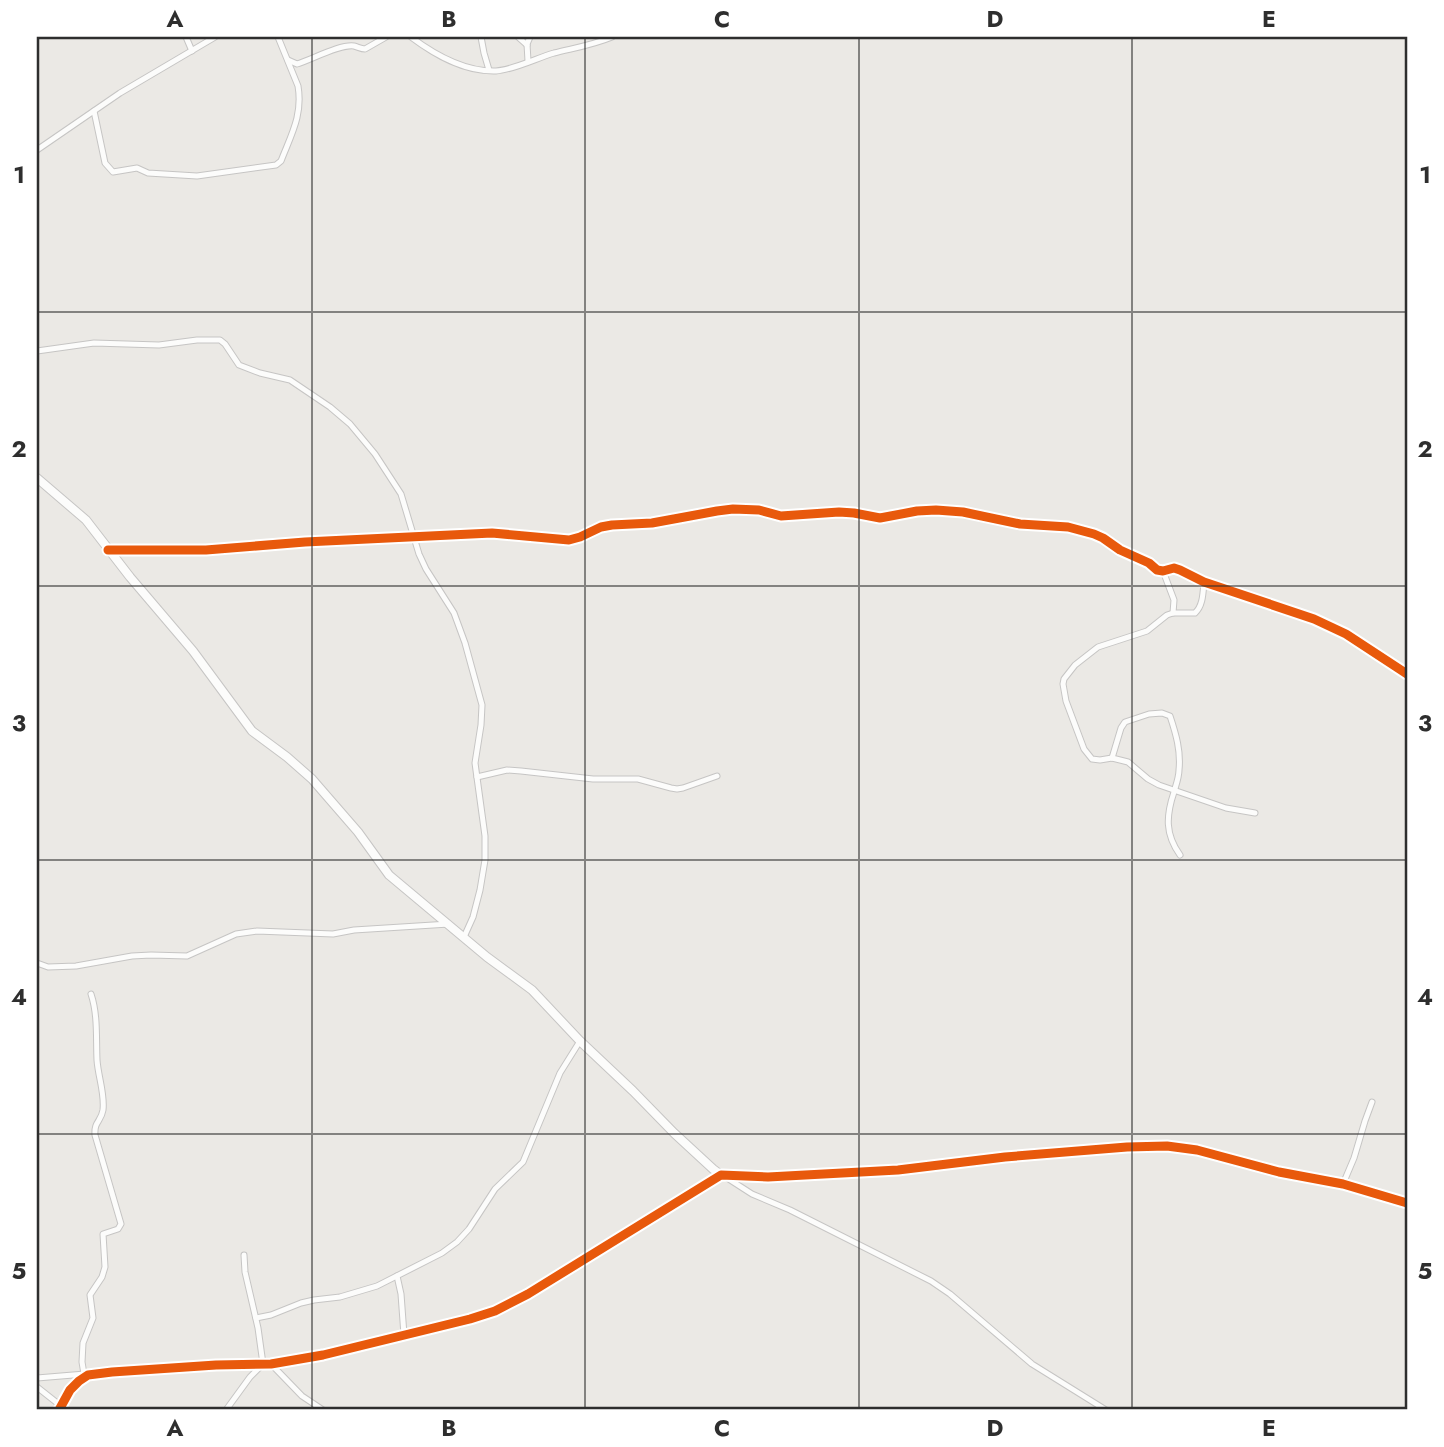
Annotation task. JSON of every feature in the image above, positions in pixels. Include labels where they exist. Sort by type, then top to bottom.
[{"type":"main road","points":[[37,478],[86,520],[130,578],[193,651],[252,731],[312,779],[358,832],[389,875],[532,990],[580,1041],[721,1175]]},
{"type":"street","points":[[186,37],[192,51]]},
{"type":"street","points":[[37,150],[120,93],[215,37]]},
{"type":"street","points":[[94,111],[105,163],[113,172],[137,168],[146,173],[197,176],[276,165],[280,163],[299,117],[299,90],[278,37]]},
{"type":"street","points":[[288,60],[297,64],[328,51],[353,46],[365,49],[386,37]]},
{"type":"street","points":[[411,37],[450,61],[498,71],[612,37]]},
{"type":"street","points":[[481,37],[489,70]]},
{"type":"street","points":[[518,37],[527,45]]},
{"type":"street","points":[[528,61],[527,41],[530,37]]},
{"type":"street","points":[[37,351],[93,343],[159,345],[197,340],[220,341],[239,365],[260,373],[283,377],[330,407],[350,424],[375,454],[401,494],[426,569],[454,613],[482,705],[475,763],[485,836],[485,860],[473,917],[464,937]]},
{"type":"street","points":[[108,550],[206,550],[294,542],[492,533],[569,540],[611,524],[652,523],[717,511],[760,510],[781,516],[847,513],[880,518],[917,511],[963,512],[1020,524],[1079,529],[1103,538],[1119,550],[1157,570],[1174,568],[1204,582],[1330,626],[1407,674]]},
{"type":"street","points":[[1163,571],[1174,600],[1172,613]]},
{"type":"street","points":[[1204,582],[1201,603],[1195,613],[1167,615],[1147,631],[1098,647],[1083,658],[1063,684],[1066,701],[1086,754],[1096,760],[1112,758],[1132,764],[1159,785],[1213,804],[1255,813]]},
{"type":"street","points":[[1112,758],[1125,722],[1149,713],[1170,716],[1178,743],[1179,773],[1169,808],[1168,834],[1180,855]]},
{"type":"street","points":[[477,777],[521,771],[593,779],[638,779],[677,789],[717,776]]},
{"type":"street","points":[[37,963],[48,967],[76,966],[151,954],[187,956],[236,934],[257,931],[333,934],[354,930],[449,924]]},
{"type":"street","points":[[86,1374],[82,1362],[83,1343],[93,1318],[90,1295],[105,1267],[103,1234],[118,1229],[121,1224],[94,1135],[95,1124],[103,1108],[97,1060],[95,1005],[91,994]]},
{"type":"street","points":[[256,1318],[314,1300],[340,1297],[377,1286],[442,1253],[457,1242],[469,1229],[495,1189],[520,1166],[559,1073],[580,1041]]},
{"type":"street","points":[[1343,1184],[1372,1102]]},
{"type":"street","points":[[37,1378],[271,1364],[335,1353],[470,1319],[495,1311],[528,1294],[721,1175],[768,1177],[898,1170],[1005,1157],[1167,1146],[1197,1150],[1279,1172],[1343,1184],[1407,1203]]},
{"type":"street","points":[[721,1175],[752,1194],[790,1210],[931,1281],[1032,1364],[1107,1410]]},
{"type":"street","points":[[244,1255],[263,1364]]},
{"type":"street","points":[[397,1276],[404,1335]]},
{"type":"street","points":[[226,1410],[263,1364]]},
{"type":"street","points":[[271,1364],[302,1396],[323,1410]]},
{"type":"street","points":[[37,1387],[60,1408],[70,1390],[86,1374]]},
{"type":"cycle path","points":[[108,550],[206,550],[305,542],[492,533],[569,540],[601,527],[652,523],[733,509],[759,510],[781,516],[839,512],[880,518],[917,511],[963,512],[1020,524],[1068,527],[1094,534],[1149,563],[1157,570],[1174,568],[1204,582],[1314,619],[1346,634],[1407,674]]},
{"type":"cycle path","points":[[59,1410],[70,1390],[88,1375],[216,1365],[271,1364],[323,1355],[495,1311],[528,1294],[721,1175],[768,1177],[898,1170],[1005,1157],[1167,1146],[1197,1150],[1279,1172],[1343,1184],[1407,1203]]}]
